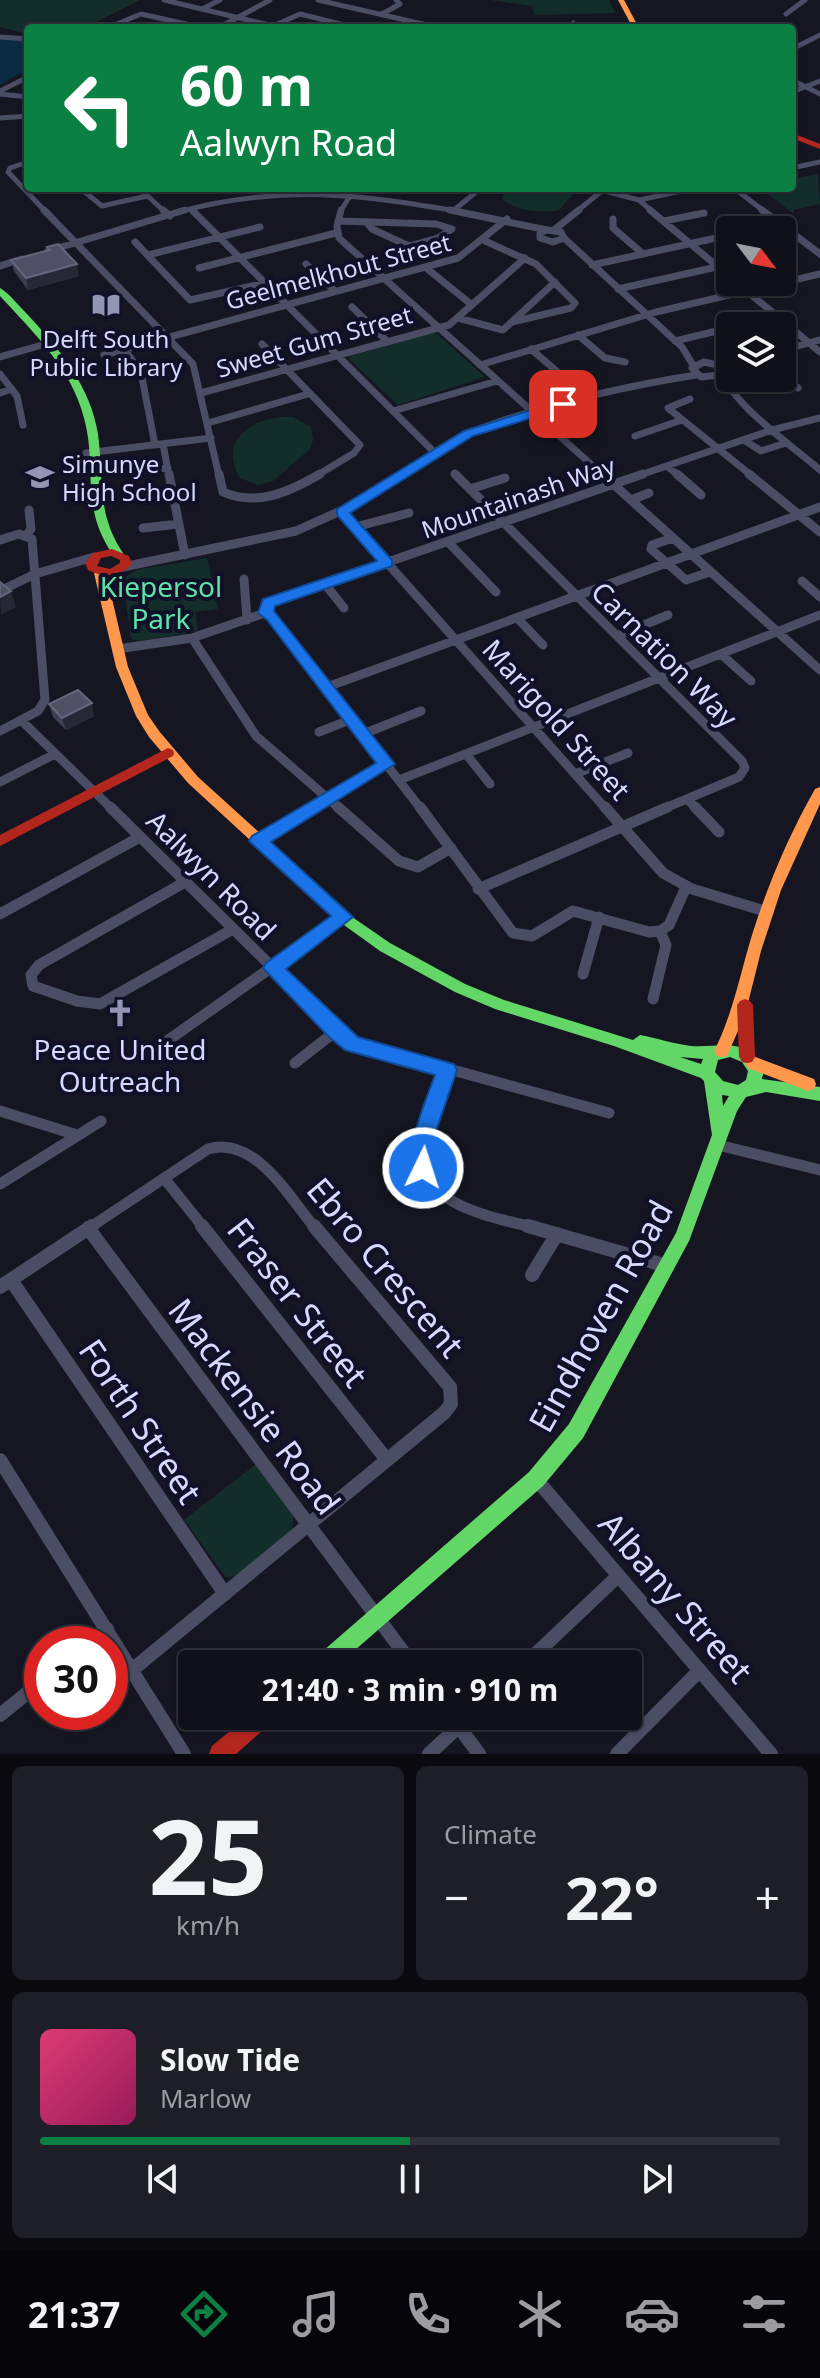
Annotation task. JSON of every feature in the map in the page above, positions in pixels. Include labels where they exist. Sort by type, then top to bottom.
[{"type":"street","points":[[164,0],[265,24]]},
{"type":"street","points":[[202,9],[220,0]]},
{"type":"street","points":[[225,24],[269,0]]},
{"type":"street","points":[[320,0],[422,24]]},
{"type":"street","points":[[382,14],[400,4],[396,0]]},
{"type":"street","points":[[621,0],[634,24]]},
{"type":"street","points":[[786,14],[805,0]]},
{"type":"street","points":[[117,24],[141,14],[187,24]]},
{"type":"street","points":[[278,24],[300,14],[341,24]]},
{"type":"street","points":[[399,24],[405,20]]},
{"type":"street","points":[[174,24],[178,22]]},
{"type":"street","points":[[0,37],[24,39]]},
{"type":"street","points":[[796,47],[818,37]]},
{"type":"street","points":[[0,93],[24,79]]},
{"type":"street","points":[[796,91],[820,81]]},
{"type":"street","points":[[796,82],[820,94]]},
{"type":"street","points":[[0,93],[24,97]]},
{"type":"street","points":[[0,118],[24,118]]},
{"type":"street","points":[[796,137],[820,147]]},
{"type":"street","points":[[796,167],[820,162]]},
{"type":"street","points":[[24,163],[10,168],[8,172],[24,188]]},
{"type":"street","points":[[27,192],[193,364],[223,490],[228,495],[257,501],[291,489],[360,448],[359,442],[316,397],[308,394],[262,344]]},
{"type":"street","points":[[85,192],[102,206],[147,196]]},
{"type":"street","points":[[143,192],[170,216]]},
{"type":"street","points":[[42,253],[192,210],[276,192]]},
{"type":"street","points":[[312,192],[454,210],[551,230],[564,236],[571,247],[679,344],[716,365]]},
{"type":"street","points":[[336,233],[350,192]]},
{"type":"street","points":[[454,210],[476,192]]},
{"type":"street","points":[[538,235],[568,221],[601,192]]},
{"type":"street","points":[[614,192],[639,200],[716,265]]},
{"type":"street","points":[[639,200],[675,192]]},
{"type":"street","points":[[739,192],[771,216]]},
{"type":"street","points":[[192,210],[435,453]]},
{"type":"street","points":[[664,221],[704,213]]},
{"type":"street","name":"Geelmelkhout Street","points":[[104,355],[461,257],[507,219]]},
{"type":"street","points":[[613,219],[612,226],[643,254]]},
{"type":"street","points":[[338,221],[436,224],[452,229],[438,238],[409,246],[372,229],[366,222]]},
{"type":"street","points":[[553,242],[564,236],[568,221]]},
{"type":"street","points":[[518,222],[543,240],[571,247]]},
{"type":"street","points":[[148,255],[260,227]]},
{"type":"street","points":[[199,268],[336,233]]},
{"type":"street","points":[[336,233],[820,670]]},
{"type":"street","points":[[796,236],[820,254]]},
{"type":"street","points":[[592,265],[716,238]]},
{"type":"street","points":[[458,318],[497,330],[512,322],[574,306],[574,301],[536,264],[483,240]]},
{"type":"street","points":[[135,242],[192,301],[265,283]]},
{"type":"street","points":[[0,266],[28,257]]},
{"type":"street","name":"Sweet Gum Street","points":[[201,393],[438,328],[458,318],[525,258]]},
{"type":"street","points":[[306,264],[335,291]]},
{"type":"street","points":[[425,267],[472,305]]},
{"type":"street","points":[[618,289],[716,267]]},
{"type":"street","points":[[796,280],[820,274]]},
{"type":"street","points":[[512,322],[555,282]]},
{"type":"street","points":[[0,291],[69,371],[87,416],[84,424],[91,453],[89,471],[95,483],[100,518],[108,543],[121,561]]},
{"type":"street","points":[[480,365],[647,315],[725,296]]},
{"type":"street","points":[[752,296],[820,352]]},
{"type":"street","points":[[352,307],[387,341]]},
{"type":"street","points":[[679,344],[716,332]]},
{"type":"street","points":[[578,335],[609,360],[625,362]]},
{"type":"street","points":[[796,346],[820,340]]},
{"type":"street","points":[[0,357],[45,344]]},
{"type":"street","points":[[679,344],[694,369],[735,396],[820,470]]},
{"type":"street","points":[[124,349],[143,375],[159,444],[168,468],[185,555]]},
{"type":"street","points":[[531,349],[561,375]]},
{"type":"street","points":[[0,591],[35,574],[53,570],[159,559],[267,539],[342,512],[481,428],[664,380],[712,363]]},
{"type":"street","points":[[0,374],[18,400],[23,425]]},
{"type":"street","points":[[706,378],[716,374]]},
{"type":"street","points":[[393,411],[497,381]]},
{"type":"street","points":[[0,393],[12,389]]},
{"type":"street","points":[[734,392],[735,396]]},
{"type":"street","points":[[208,423],[308,394]]},
{"type":"street","points":[[690,399],[667,408],[820,532]]},
{"type":"street","name":"Mountainash Way","points":[[117,649],[192,638],[247,620],[267,608],[325,584],[772,430],[820,418]]},
{"type":"street","points":[[635,436],[682,420]]},
{"type":"street","points":[[91,453],[211,438]]},
{"type":"street","name":"Mountainash Way","points":[[744,440],[759,451],[786,443]]},
{"type":"street","points":[[668,467],[701,495]]},
{"type":"street","points":[[136,471],[168,468]]},
{"type":"street","name":"Carnation Way","points":[[455,474],[745,768],[739,777],[478,889]]},
{"type":"street","points":[[470,489],[505,478]]},
{"type":"street","name":"Mountainash Way","points":[[631,500],[649,493]]},
{"type":"street","points":[[327,687],[820,507]]},
{"type":"street","points":[[0,540],[25,535],[31,529],[29,510]]},
{"type":"street","name":"Marigold Street","points":[[342,512],[663,873],[686,887],[768,912]]},
{"type":"street","points":[[355,527],[409,513]]},
{"type":"street","points":[[100,518],[97,564],[111,610],[117,649],[142,716],[168,753],[258,841],[343,917],[385,947],[460,988],[515,1010],[616,1040],[710,1078],[725,1090],[766,1085],[820,1091]]},
{"type":"street","points":[[143,528],[179,524]]},
{"type":"street","points":[[0,731],[38,711],[45,700],[32,542],[25,535]]},
{"type":"street","points":[[673,538],[651,547],[688,580],[710,572]]},
{"type":"street","points":[[448,542],[496,592]]},
{"type":"street","points":[[97,564],[121,561]]},
{"type":"street","points":[[111,610],[113,583],[121,561]]},
{"type":"street","points":[[244,579],[247,620]]},
{"type":"street","points":[[802,581],[820,597]]},
{"type":"street","points":[[325,584],[344,608]]},
{"type":"street","points":[[246,601],[267,608],[451,848],[509,930],[522,937],[536,934],[569,912],[578,911],[649,932],[660,931],[669,925],[686,887]]},
{"type":"street","points":[[617,636],[668,615]]},
{"type":"street","points":[[399,780],[820,615]]},
{"type":"street","points":[[517,618],[543,645]]},
{"type":"street","points":[[192,638],[248,727],[326,798],[409,866],[423,866],[451,848]]},
{"type":"street","points":[[721,654],[751,681]]},
{"type":"street","points":[[363,734],[421,711]]},
{"type":"street","points":[[319,732],[352,719]]},
{"type":"street","name":"Aalwyn Road","points":[[22,721],[336,1031],[359,1046],[609,1113]]},
{"type":"street","points":[[0,841],[168,753]]},
{"type":"street","points":[[575,774],[628,753]]},
{"type":"street","points":[[0,782],[55,754]]},
{"type":"street","points":[[466,754],[490,784]]},
{"type":"street","points":[[258,841],[387,764]]},
{"type":"street","points":[[710,1078],[708,1061],[719,1052],[745,996],[754,951],[768,912],[801,824],[820,792]]},
{"type":"street","points":[[687,799],[719,832]]},
{"type":"street","points":[[0,914],[140,837]]},
{"type":"street","points":[[185,882],[39,965],[31,975],[33,986],[77,1001],[100,1004],[233,929]]},
{"type":"street","points":[[167,1041],[343,917]]},
{"type":"street","points":[[583,974],[599,917]]},
{"type":"street","points":[[653,999],[666,945],[660,931]]},
{"type":"street","points":[[744,1090],[756,1077],[750,1060],[745,996]]},
{"type":"street","points":[[295,1063],[336,1031]]},
{"type":"street","points":[[616,1040],[640,1041],[688,1052],[731,1050],[820,1091]]},
{"type":"street","points":[[447,1070],[426,1131],[422,1154],[427,1178],[441,1195],[462,1207],[667,1266]]},
{"type":"street","name":"Eindhoven Road","points":[[710,1078],[718,1141]]},
{"type":"street","name":"Eindhoven Road","points":[[339,1650],[536,1479],[576,1431],[695,1210],[718,1141],[744,1090]]},
{"type":"street","points":[[0,1111],[77,1135]]},
{"type":"street","points":[[0,1184],[101,1121]]},
{"type":"street","points":[[718,1141],[820,1170]]},
{"type":"street","name":"Ebro Crescent","points":[[5,1283],[215,1146],[231,1145],[248,1151],[448,1382],[452,1393],[448,1409],[132,1670]]},
{"type":"street","name":"Fraser Street","points":[[164,1178],[387,1460]]},
{"type":"street","name":"Mackensie Road","points":[[88,1228],[402,1650]]},
{"type":"street","points":[[532,1275],[557,1234]]},
{"type":"street","name":"Forth Street","points":[[5,1283],[225,1594]]},
{"type":"street","points":[[0,1460],[105,1626]]},
{"type":"street","name":"Albany Street","points":[[536,1479],[771,1754]]},
{"type":"street","points":[[540,1650],[618,1576]]},
{"type":"street","points":[[128,1663],[184,1754]]},
{"type":"street","points":[[617,1754],[699,1671]]},
{"type":"street","points":[[2,1707],[24,1693]]},
{"type":"street","points":[[220,1754],[248,1730]]},
{"type":"street","points":[[429,1754],[451,1730]]},
{"type":"street","points":[[466,1730],[479,1754]]},
{"type":"green space","points":[[0,0],[140,0],[92,24],[24,24],[24,33],[0,27]]},
{"type":"green space","points":[[490,0],[609,0],[615,13],[535,15],[532,6]]},
{"type":"green space","points":[[818,174],[820,204],[794,210],[794,214],[765,192],[796,192],[796,178]]},
{"type":"green space","points":[[504,192],[575,192],[559,210],[545,212],[522,209],[502,199]]},
{"type":"green space","points":[[431,333],[437,334],[485,377],[398,405],[349,359],[351,356]]},
{"type":"green space","points":[[293,417],[311,427],[313,440],[310,449],[273,481],[258,485],[240,478],[233,451],[244,431],[267,420]]},
{"type":"green space","name":"Kiepersol Park","points":[[207,558],[218,609],[195,612],[198,631],[139,641],[131,639],[123,579],[136,570]]},
{"type":"green space","points":[[256,1464],[293,1515],[293,1524],[289,1534],[237,1576],[226,1577],[184,1520]]},
{"type":"water","points":[[0,39],[24,41],[24,71],[0,85]]},
{"type":"building","points":[[58,244],[77,264],[26,278],[11,260],[50,250],[47,247]]},
{"type":"building","points":[[0,582],[11,591],[0,597]]},
{"type":"building","points":[[78,690],[92,703],[62,718],[49,704]]},
{"type":"traffic: fast","points":[[0,291],[52,349],[82,398],[93,433],[97,505],[107,538],[117,553]]},
{"type":"traffic: fast","points":[[342,916],[385,947],[460,988],[500,1005],[616,1040],[707,1073]]},
{"type":"traffic: fast","points":[[640,1041],[688,1052],[716,1053]]},
{"type":"traffic: fast","points":[[731,1050],[747,1057],[756,1070],[753,1084],[740,1092],[718,1087],[707,1073],[711,1056],[731,1050]]},
{"type":"traffic: fast","points":[[712,1082],[719,1133]]},
{"type":"traffic: fast","points":[[748,1089],[766,1085],[820,1094]]},
{"type":"traffic: fast","points":[[339,1650],[536,1479],[576,1431],[683,1236],[730,1109],[740,1092]]},
{"type":"traffic: slow","points":[[621,0],[634,24]]},
{"type":"traffic: slow","points":[[100,573],[122,667],[142,716],[154,734],[193,780],[342,916]]},
{"type":"traffic: slow","points":[[722,1051],[737,1015],[774,890],[820,792]]},
{"type":"traffic: slow","points":[[753,1063],[808,1084]]},
{"type":"traffic: jam","points":[[796,137],[820,147]]},
{"type":"traffic: jam","points":[[112,552],[125,558],[126,564],[110,572],[92,568],[91,563],[97,555],[112,552]]},
{"type":"traffic: jam","points":[[0,841],[168,753]]},
{"type":"traffic: jam","points":[[745,1005],[747,1057]]},
{"type":"traffic: jam","points":[[220,1754],[248,1730]]},
{"type":"place","name":"Delft South Public Library","points":[[106,305]]},
{"type":"place","name":"Simunye High School","points":[[40,477]]},
{"type":"place","name":"Peace United Outreach","points":[[120,1013]]},
{"type":"route","points":[[423,1168],[426,1131],[447,1070],[352,1044],[273,968],[343,917],[258,841],[387,764],[272,617],[265,613],[269,603],[387,563],[342,512],[469,434],[497,422],[563,404]]}]
